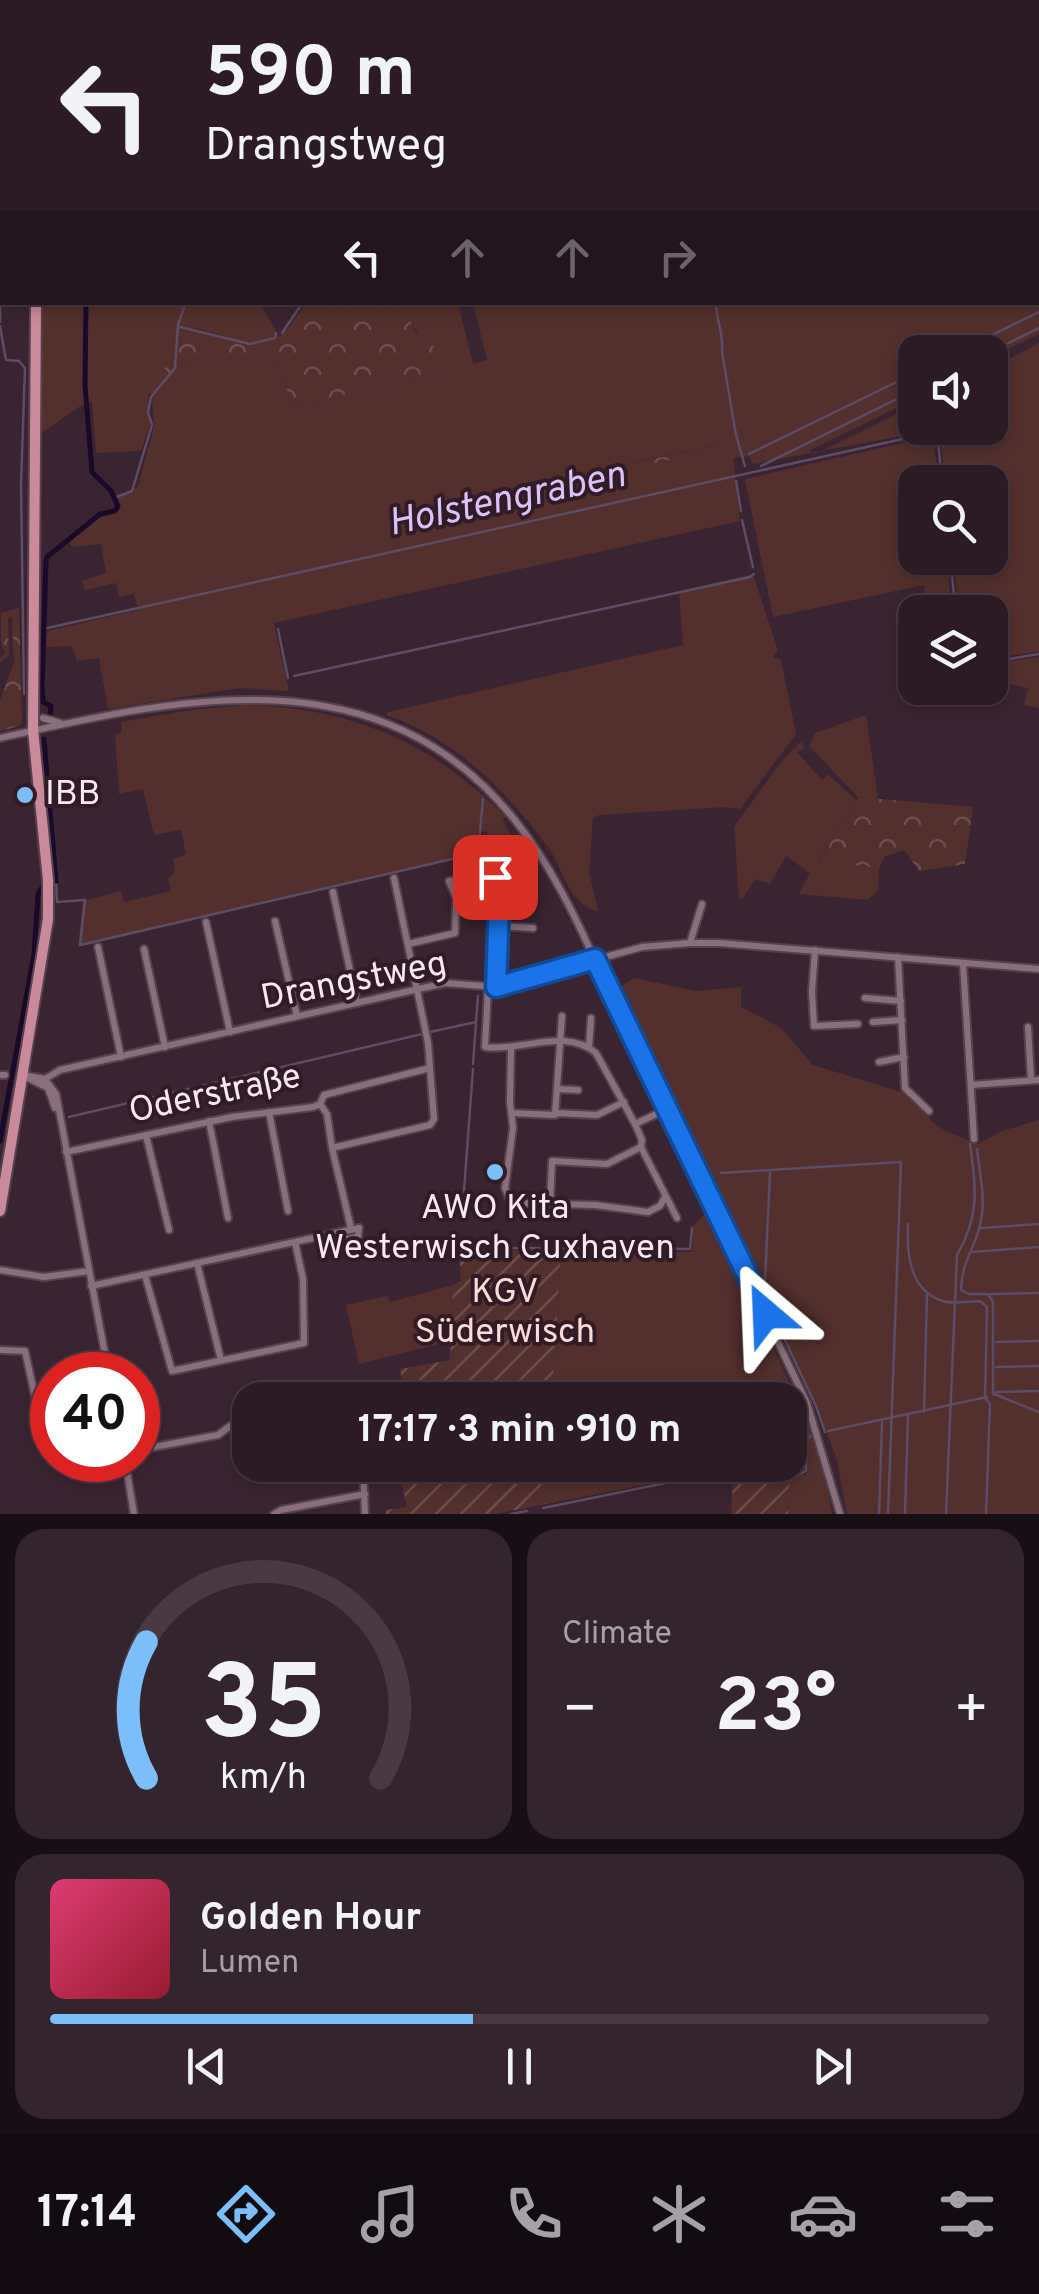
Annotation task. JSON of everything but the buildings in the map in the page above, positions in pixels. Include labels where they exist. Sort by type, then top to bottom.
[{"type":"main road","points":[[0,1211],[46,946],[49,899],[32,730],[36,305]]},
{"type":"main road","points":[[32,672],[42,718]]},
{"type":"street","points":[[0,738],[66,724],[245,698],[312,702],[382,722],[449,759],[500,802],[547,865],[794,1375],[829,1470],[838,1514]]},
{"type":"street","points":[[42,718],[66,724]]},
{"type":"street","points":[[332,1148],[430,1124],[434,1119],[430,1068],[394,878]]},
{"type":"street","points":[[526,881],[500,878],[484,1045],[511,1048],[540,1040],[589,1047],[596,1053],[635,1124],[641,1146],[677,1218]]},
{"type":"street","points":[[333,892],[358,1003]]},
{"type":"street","points":[[408,944],[456,933],[456,897]]},
{"type":"street","points":[[690,943],[702,904]]},
{"type":"street","points":[[275,921],[297,1016]]},
{"type":"street","points":[[206,922],[230,1032]]},
{"type":"street","points":[[498,926],[533,928]]},
{"type":"street","name":"Drangstweg","points":[[44,1082],[60,1070],[416,989],[451,982],[492,987],[642,947],[690,943],[1039,969]]},
{"type":"street","points":[[98,947],[122,1056]]},
{"type":"street","points":[[144,949],[164,1047]]},
{"type":"street","points":[[815,950],[814,1026],[858,1024]]},
{"type":"street","points":[[898,957],[905,1088],[929,1111]]},
{"type":"street","points":[[963,963],[974,1138]]},
{"type":"street","points":[[865,998],[901,1001]]},
{"type":"street","points":[[512,1113],[555,1116],[562,1016]]},
{"type":"street","points":[[589,1047],[590,1018]]},
{"type":"street","points":[[873,1022],[902,1020]]},
{"type":"street","points":[[971,1085],[1035,1080],[1028,1027]]},
{"type":"street","points":[[511,1048],[507,1195],[519,1204],[648,1212],[660,1206],[665,1197]]},
{"type":"street","points":[[879,1062],[904,1056]]},
{"type":"street","name":"Oderstraße","points":[[66,1152],[320,1104],[324,1095],[430,1068]]},
{"type":"street","points":[[24,1075],[44,1082],[56,1094],[104,1352]]},
{"type":"street","points":[[556,1089],[578,1090]]},
{"type":"street","points":[[555,1112],[597,1115],[624,1102]]},
{"type":"street","points":[[92,1286],[332,1234],[348,1239],[358,1237],[359,1228],[351,1228],[328,1114],[320,1104]]},
{"type":"street","points":[[635,1124],[666,1108]]},
{"type":"street","points":[[269,1112],[288,1211]]},
{"type":"street","points":[[209,1122],[228,1218]]},
{"type":"street","points":[[146,1135],[169,1230]]},
{"type":"street","points":[[552,1161],[607,1164],[641,1146]]},
{"type":"street","points":[[550,1204],[552,1151]]},
{"type":"street","points":[[144,1275],[172,1370],[304,1343],[302,1279],[295,1242]]},
{"type":"street","points":[[197,1263],[221,1360]]},
{"type":"street","points":[[0,1270],[44,1277],[88,1271]]},
{"type":"street","points":[[0,1350],[25,1351],[30,1374]]},
{"type":"street","points":[[160,1446],[218,1436],[232,1425]]},
{"type":"street","points":[[129,1482],[134,1514]]},
{"type":"street","points":[[364,1482],[365,1514]]},
{"type":"street","points":[[274,1514],[365,1494]]},
{"type":"green space","points":[[43,305],[181,305],[172,323],[177,339],[174,354],[154,382],[161,385],[182,365],[218,367],[276,360],[293,408],[439,371],[411,322],[413,305],[458,305],[473,364],[487,360],[473,305],[1039,305],[1039,334],[1008,349],[1008,335],[898,335],[898,407],[810,450],[811,453],[753,464],[749,456],[733,458],[740,521],[274,623],[289,691],[239,688],[108,709],[99,658],[77,661],[72,646],[44,647],[47,631],[138,610],[134,594],[119,597],[116,583],[85,590],[82,581],[106,573],[101,544],[72,547],[69,542],[98,518],[120,511],[118,498],[138,487],[154,426],[152,394],[148,393],[150,424],[141,451],[96,453],[92,402],[41,433]],"holes":[[[717,445],[720,449],[400,517],[401,512]]]},
{"type":"green space","points":[[181,305],[186,305],[180,321],[183,327],[264,345],[277,339],[304,305],[413,305],[411,322],[416,334],[431,338],[439,371],[293,408],[276,360],[218,367],[182,365],[161,385],[153,382],[176,347],[172,323]]},
{"type":"green space","points":[[186,305],[261,305],[280,338],[253,346],[183,327],[180,321]]},
{"type":"green space","points":[[1039,343],[1039,652],[1008,656],[1008,595],[957,595],[955,575],[1008,575],[1008,465],[944,465],[941,445],[1008,445],[1008,359]]},
{"type":"green space","points":[[898,413],[898,436],[821,451]]},
{"type":"green space","points":[[898,444],[934,445],[936,465],[898,465],[898,575],[948,575],[950,595],[925,595],[924,585],[773,617],[745,479]]},
{"type":"green space","points":[[718,445],[721,449],[400,518],[400,513]]},
{"type":"green space","points":[[753,574],[778,651],[773,657],[781,660],[796,734],[740,809],[593,818],[589,872],[598,911],[588,908],[573,894],[553,854],[496,786],[456,751],[386,715],[683,645],[679,591]]},
{"type":"green space","points":[[19,608],[22,720],[20,726],[0,731],[0,701],[14,662],[12,616],[8,618],[9,655],[0,663],[5,654],[1,613]]},
{"type":"green space","points":[[1039,657],[1039,708],[1024,705],[1028,688],[1008,684],[1008,661]]},
{"type":"green space","points":[[246,705],[321,713],[388,734],[419,749],[449,768],[506,817],[502,818],[513,839],[491,851],[487,832],[478,831],[477,854],[78,947],[83,901],[121,891],[124,902],[171,891],[168,879],[175,872],[173,859],[186,854],[181,830],[154,835],[143,789],[119,794],[115,735],[122,732],[121,722]]},
{"type":"green space","points":[[866,715],[878,799],[858,797],[809,746],[815,733]]},
{"type":"green space","points":[[801,742],[805,748],[797,752],[822,780],[828,774],[856,800],[819,860],[879,868],[878,890],[868,900],[799,894],[810,873],[786,856],[770,884],[755,879],[739,899],[734,827],[781,762]]},
{"type":"green space","points":[[858,797],[973,807],[965,864],[919,871],[904,850],[884,857],[879,868],[819,861]]},
{"type":"green space","points":[[634,978],[696,991],[741,987],[741,1007],[781,1028],[813,1065],[905,1093],[932,1122],[978,1144],[1002,1131],[1039,1120],[1039,1514],[847,1514],[837,1460],[807,1382],[620,987]]},
{"type":"green space","points":[[705,1214],[789,1382],[553,1382],[561,1251],[692,1252],[693,1226]]},
{"type":"green space","name":"KGV Süderwisch","points":[[459,1249],[561,1251],[553,1382],[402,1382],[400,1369],[450,1360],[453,1285],[461,1281]]},
{"type":"green space","points":[[453,1285],[451,1341],[359,1364],[346,1305],[387,1296],[390,1302]]},
{"type":"green space","points":[[813,1438],[826,1479],[832,1514],[788,1514],[790,1482],[807,1482],[809,1440]]},
{"type":"green space","points":[[401,1482],[547,1482],[546,1504],[495,1514],[386,1514],[386,1510],[407,1507]]},
{"type":"green space","points":[[547,1482],[659,1482],[546,1504]]},
{"type":"green space","points":[[733,1482],[790,1482],[788,1514],[731,1514]]},
{"type":"waterway","points":[[0,303],[0,322]]},
{"type":"waterway","points":[[50,715],[51,706],[43,702],[42,687],[47,557],[100,514],[115,511],[118,506],[111,491],[92,472],[85,385],[86,305]]},
{"type":"waterway","points":[[114,498],[132,491],[152,425],[148,412],[151,397],[175,368],[178,325],[185,305]]},
{"type":"waterway","points":[[282,333],[301,305]]},
{"type":"waterway","points":[[716,305],[736,435],[745,466]]},
{"type":"waterway","points":[[992,335],[1039,312]]},
{"type":"waterway","points":[[0,326],[6,360],[19,361],[25,368],[21,484],[24,694]]},
{"type":"waterway","points":[[180,327],[250,344],[275,338],[276,333]]},
{"type":"waterway","points":[[1008,343],[1039,328]]},
{"type":"waterway","points":[[749,454],[898,381]]},
{"type":"waterway","points":[[761,466],[898,398]]},
{"type":"waterway","name":"Holstengraben","points":[[43,629],[930,433],[938,440],[940,465]]},
{"type":"waterway","points":[[736,481],[741,511]]},
{"type":"waterway","points":[[742,520],[753,567]]},
{"type":"waterway","points":[[294,676],[754,574]]},
{"type":"waterway","name":"Holstengraben","points":[[952,575],[954,595]]},
{"type":"waterway","points":[[278,629],[288,678]]},
{"type":"waterway","name":"Holstengraben","points":[[1008,659],[1039,654]]},
{"type":"waterway","points":[[44,739],[56,881]]},
{"type":"waterway","points":[[56,881],[57,902],[85,900],[80,945],[478,853],[483,799]]},
{"type":"waterway","points":[[0,1141],[34,954],[41,889]]},
{"type":"waterway","points":[[473,1064],[478,996]]},
{"type":"waterway","points":[[430,1032],[476,1022]]},
{"type":"waterway","points":[[69,1117],[422,1034]]},
{"type":"waterway","points":[[463,1204],[473,1069]]},
{"type":"waterway","points":[[946,1514],[957,1255],[970,1227],[974,1201],[970,1144]]},
{"type":"waterway","points":[[977,1149],[982,1210],[961,1290],[988,1294],[993,1302],[993,1394]]},
{"type":"waterway","points":[[721,1173],[901,1162],[888,1514]]},
{"type":"waterway","points":[[761,1286],[765,1282],[770,1171]]},
{"type":"waterway","points":[[908,1224],[909,1257],[921,1287],[944,1301],[980,1301],[987,1307],[985,1398],[990,1404],[986,1514]]},
{"type":"waterway","points":[[981,1228],[1039,1224]]},
{"type":"waterway","points":[[496,1248],[690,1249],[692,1228]]},
{"type":"waterway","points":[[733,1230],[825,1432]]},
{"type":"waterway","points":[[971,1252],[1039,1247]]},
{"type":"waterway","points":[[991,1294],[1039,1293]]},
{"type":"waterway","points":[[924,1412],[927,1295]]},
{"type":"waterway","points":[[996,1342],[1039,1341]]},
{"type":"waterway","points":[[996,1367],[1039,1366]]},
{"type":"waterway","points":[[996,1392],[1039,1391]]},
{"type":"waterway","points":[[994,1394],[1039,1412]]},
{"type":"waterway","points":[[828,1431],[987,1397]]},
{"type":"waterway","points":[[905,1514],[908,1416]]},
{"type":"waterway","points":[[879,1514],[882,1422]]},
{"type":"waterway","points":[[543,1508],[705,1475],[800,1474],[806,1471],[807,1441],[812,1434]]},
{"type":"waterway","points":[[511,1514],[527,1511]]},
{"type":"place","name":"IBB","points":[[25,795]]},
{"type":"place","name":"AWO Kita Westerwisch Cuxhaven","points":[[495,1172]]},
{"type":"route","points":[[495,877],[500,878],[496,987],[595,959],[766,1314]]}]
